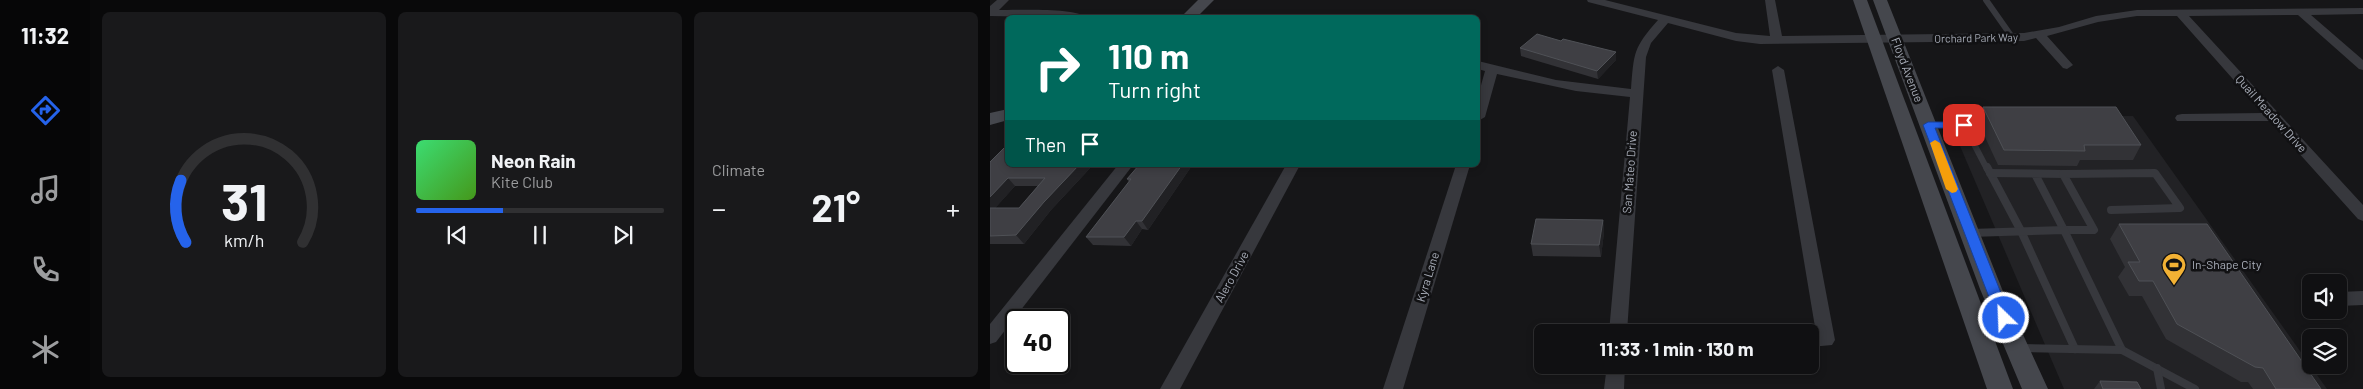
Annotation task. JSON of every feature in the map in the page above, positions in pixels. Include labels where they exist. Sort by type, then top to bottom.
[{"type":"street","points":[[990,12],[1004,0]]},
{"type":"street","points":[[1183,15],[1194,0]]},
{"type":"street","points":[[1190,15],[1207,0]]},
{"type":"street","name":"Orchard Park Way","points":[[1592,0],[1626,4],[1664,19],[1736,37],[1777,40],[2012,37],[2040,35],[2116,15],[2363,11]]},
{"type":"street","points":[[1770,0],[1777,40]]},
{"type":"street","name":"Floyd Avenue","points":[[1860,0],[2000,389]]},
{"type":"street","name":"Floyd Avenue","points":[[1880,0],[1970,233],[2035,389]]},
{"type":"street","points":[[990,12],[1063,15]]},
{"type":"street","points":[[2301,12],[2363,66]]},
{"type":"street","name":"Quail Meadow Drive","points":[[2180,13],[2363,215]]},
{"type":"street","name":"San Mateo Drive","points":[[1619,324],[1640,56],[1645,42],[1664,19]]},
{"type":"street","points":[[2040,35],[2067,65]]},
{"type":"street","points":[[1480,66],[1574,88],[1606,93],[1636,94]]},
{"type":"street","points":[[1480,110],[1492,69]]},
{"type":"street","points":[[1778,70],[1826,340],[1819,340]]},
{"type":"street","points":[[990,119],[1005,115]]},
{"type":"street","points":[[2182,118],[2274,117]]},
{"type":"street","points":[[990,337],[1124,167]]},
{"type":"street","name":"Alero Drive","points":[[1170,389],[1292,167]]},
{"type":"street","name":"Kyra Lane","points":[[1393,389],[1462,167]]},
{"type":"street","points":[[2347,299],[2363,298]]},
{"type":"street","points":[[1614,389],[1615,374]]},
{"type":"lane","points":[[1986,0],[2012,37]]},
{"type":"lane","points":[[1928,125],[1964,125],[2021,232],[2075,349]]},
{"type":"lane","points":[[1990,173],[2155,173],[2180,208],[2111,210]]},
{"type":"lane","points":[[2035,174],[2122,350]]},
{"type":"lane","points":[[1970,233],[2094,230],[2063,174]]},
{"type":"lane","points":[[2017,348],[2122,350],[2196,389]]},
{"type":"lane","points":[[2157,368],[2161,389]]},
{"type":"shaded area","points":[[2133,116],[2302,354],[2302,374],[2316,374],[2327,389],[2064,389],[1948,118]]},
{"type":"building","points":[[1537,34],[1616,52],[1597,71],[1520,48]]},
{"type":"building","points":[[1983,107],[2116,107],[2141,145],[2084,145],[2085,151],[2004,150]]},
{"type":"building","points":[[1005,147],[1005,167],[1077,167],[1016,235],[990,236],[990,208],[1019,208],[1045,178],[1008,178],[990,197],[990,162]]},
{"type":"building","points":[[1137,167],[1181,167],[1142,221],[1136,221],[1124,237],[1086,237],[1131,179],[1127,179]]},
{"type":"building","points":[[1536,219],[1603,220],[1599,245],[1531,244]]},
{"type":"building","points":[[2119,224],[2207,224],[2302,362],[2302,374],[2311,374],[2321,389],[2276,389],[2263,368],[2255,367],[2177,324],[2153,281],[2139,281],[2128,262],[2140,262]]},
{"type":"building","points":[[2100,381],[2137,382],[2141,389],[2103,389]]},
{"type":"slow traffic","points":[[1935,143],[1952,189]]},
{"type":"place","name":"In-Shape City","points":[[2174,286]]},
{"type":"route","points":[[1964,125],[1928,125],[2004,318]]}]
